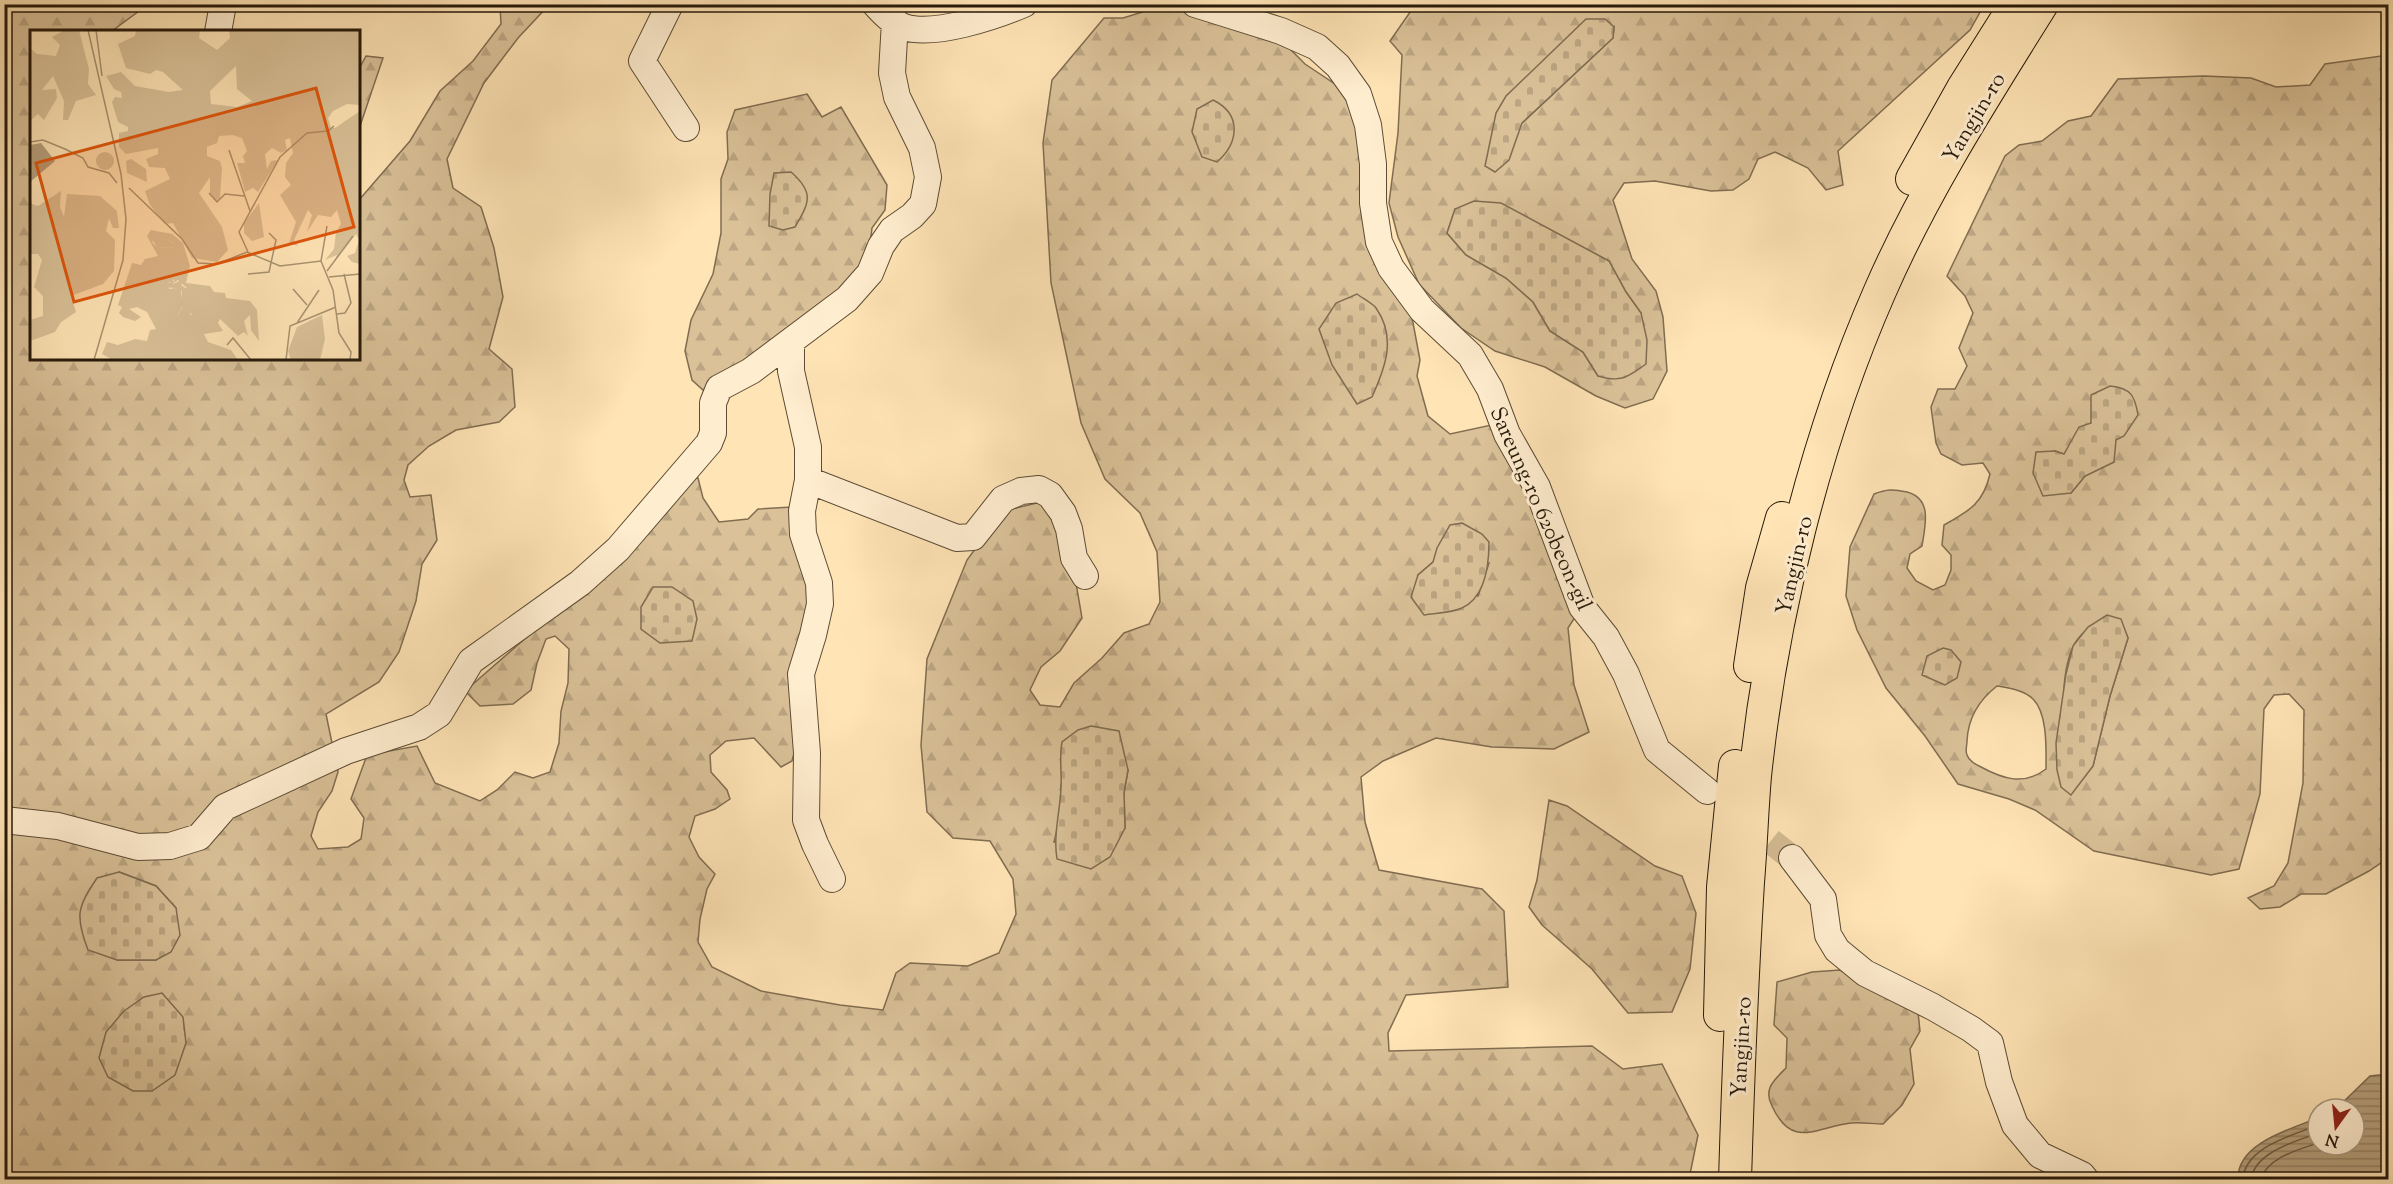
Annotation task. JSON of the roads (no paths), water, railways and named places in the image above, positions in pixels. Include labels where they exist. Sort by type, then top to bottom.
[{"type":"main road","name":"Yangjin-ro","points":[[1715,1179],[1724,888],[1736,760],[1762,588],[1817,393],[1889,219],[1963,88],[2016,4]]},
{"type":"main road","name":"Yangjin-ro","points":[[1735,1179],[1738,1062],[1755,776],[1774,648],[1796,545],[1818,460],[1851,364],[1911,224],[2042,4]]},
{"type":"street","points":[[218,30],[223,4]]},
{"type":"street","points":[[670,4],[642,61],[686,128]]},
{"type":"street","points":[[874,4],[904,27],[925,29],[991,18],[1024,4]]},
{"type":"street","name":"Sareung-ro 620beon-gil","points":[[1195,4],[1281,31],[1317,47],[1338,66],[1358,94],[1368,125],[1373,164],[1373,203],[1379,242],[1391,268],[1422,310],[1470,355],[1490,389],[1507,434],[1537,487],[1582,607],[1606,637],[1626,674],[1657,750],[1707,791]]},
{"type":"street","points":[[4,820],[58,826],[138,847],[170,846],[199,837],[225,807],[346,751],[419,727],[439,714],[471,661],[580,583],[618,549],[709,443],[713,433],[713,403],[719,388],[751,371],[847,299],[870,273],[881,246],[892,230],[912,216],[923,204],[928,177],[922,148],[897,97],[892,74],[895,21]]},
{"type":"street","points":[[791,342],[791,371],[807,447],[808,480],[802,511],[802,534],[819,583],[820,604],[801,674],[807,753],[806,820],[832,879]]},
{"type":"street","points":[[808,480],[957,538],[973,537],[1003,499],[1021,491],[1039,489],[1050,495],[1062,513],[1069,529],[1074,558],[1085,576]]},
{"type":"street","points":[[1792,858],[1823,899],[1828,935],[1837,950],[1865,973],[1933,1007],[1990,1043],[1999,1082],[2015,1125],[2040,1155],[2086,1179]]},
{"type":"water","points":[[2388,1074],[2388,1179],[2238,1179],[2240,1166],[2246,1156],[2256,1147],[2268,1139],[2306,1123],[2306,1157],[2366,1157],[2366,1097],[2348,1097],[2370,1076]]},
{"type":"tunnel","points":[[1740,817],[1792,858]]}]
